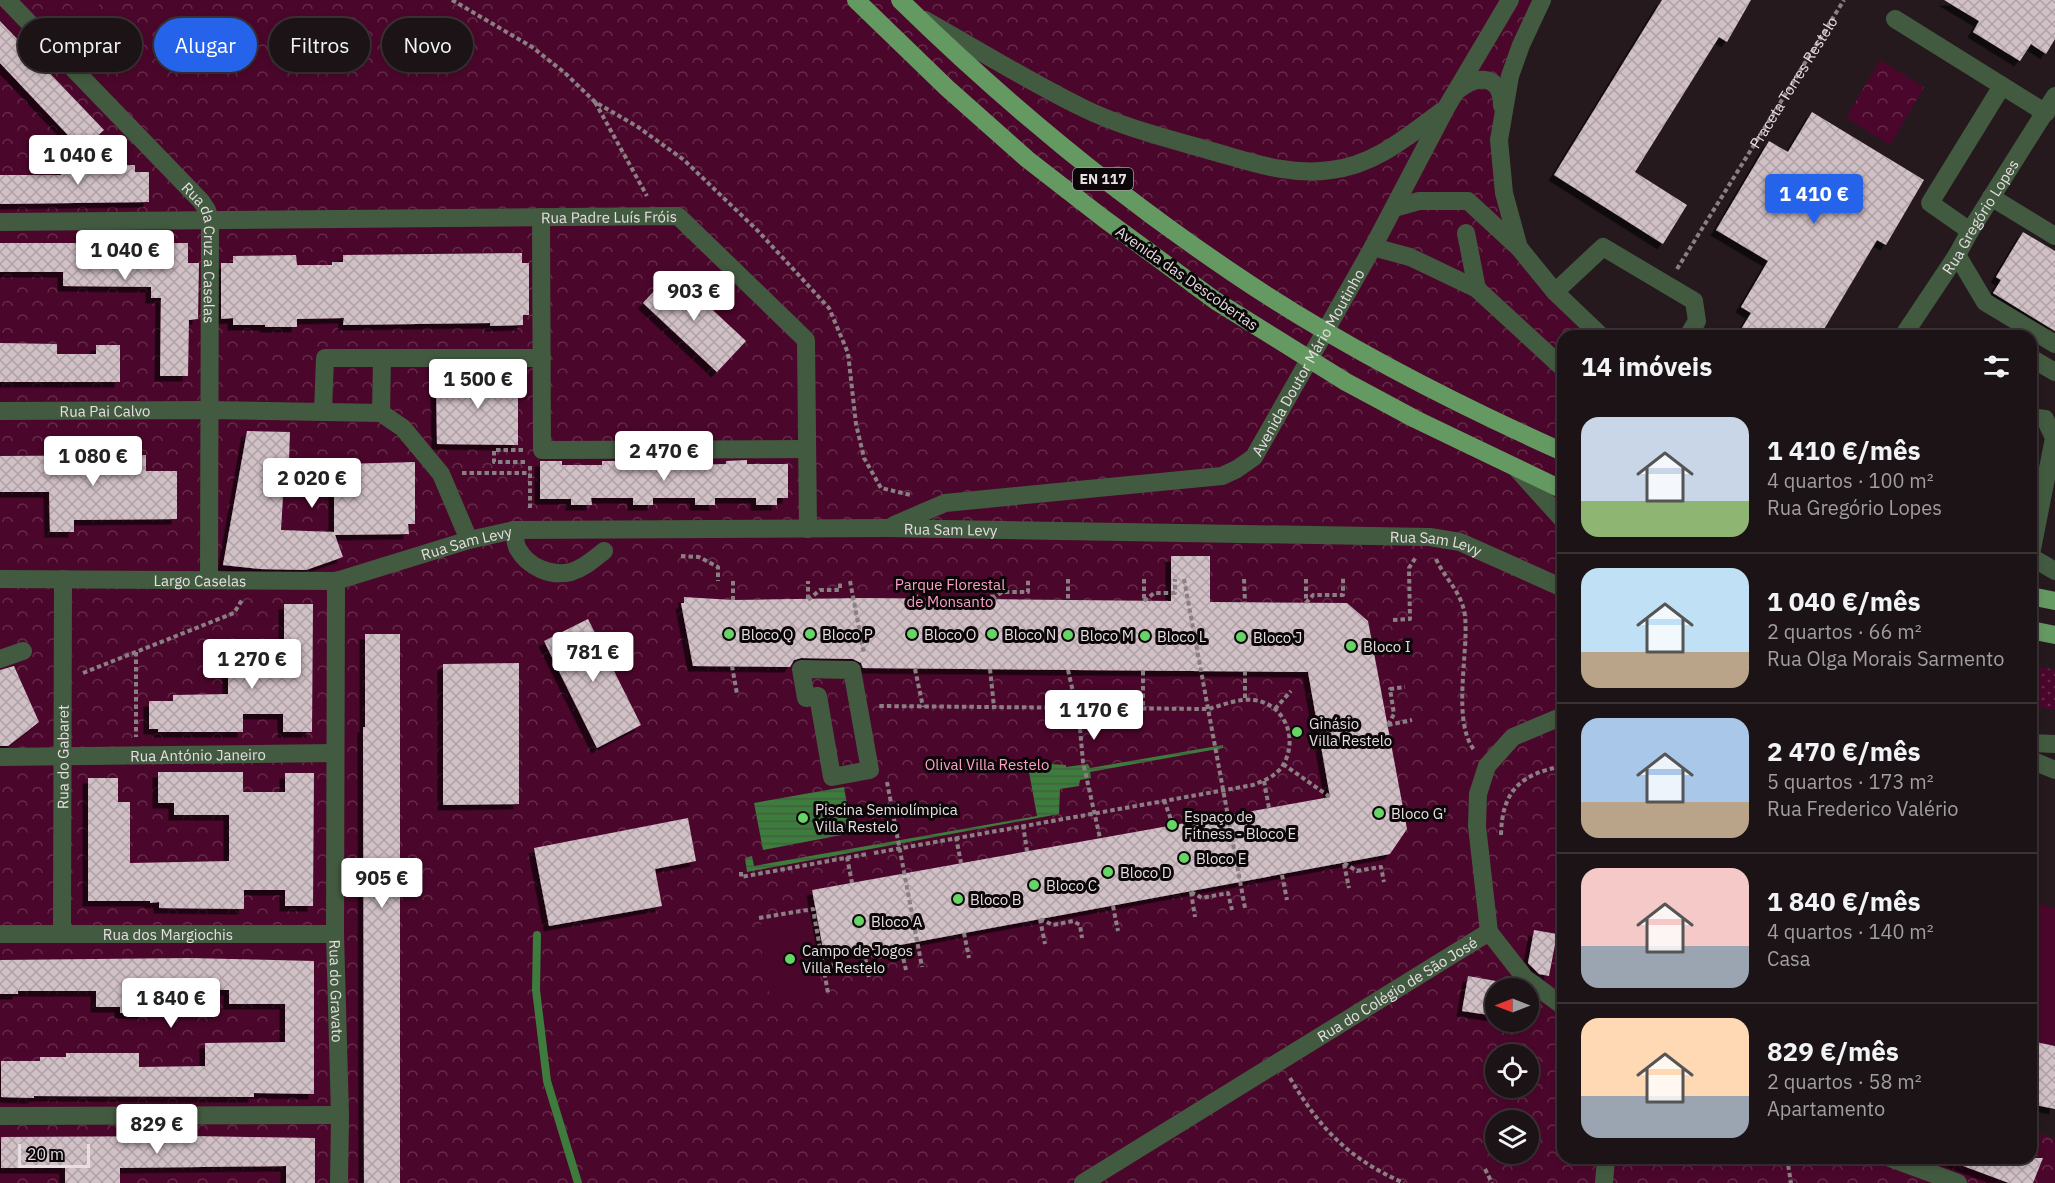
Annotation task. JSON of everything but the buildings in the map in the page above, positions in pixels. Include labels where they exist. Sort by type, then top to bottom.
[{"type":"main road","name":"Avenida das Descobertas","points":[[856,0],[947,88],[1027,159],[1216,301],[1310,361],[1415,419],[1557,487]]},
{"type":"main road","name":"Avenida das Descobertas","points":[[900,0],[1055,141],[1124,195],[1233,273],[1326,331],[1430,389],[1557,449]]},
{"type":"main road","points":[[2037,597],[2055,601]]},
{"type":"main road","points":[[2037,631],[2055,635]]},
{"type":"street","name":"Rua da Cruz a Caselas","points":[[7,0],[201,201],[207,210],[210,220],[209,580]]},
{"type":"street","name":"Avenida Doutor Mário Moutinho","points":[[887,528],[945,503],[1222,476],[1254,458],[1373,247],[1446,108],[1510,0]]},
{"type":"street","points":[[1501,120],[1510,76],[1521,45],[1542,0]]},
{"type":"street","points":[[916,15],[1090,111],[1126,126],[1272,169],[1302,172],[1333,170],[1367,161],[1397,145],[1446,108]]},
{"type":"street","points":[[1895,19],[2046,113]]},
{"type":"street","points":[[1458,90],[1473,80],[1482,79],[1491,81],[1498,88],[1502,100],[1499,140],[1504,193],[1520,249]]},
{"type":"street","points":[[1970,231],[1930,203],[2002,86]]},
{"type":"street","name":"Rua Gregório Lopes","points":[[1907,330],[1957,255],[2055,96]]},
{"type":"street","points":[[1991,197],[2055,236]]},
{"type":"street","points":[[1394,208],[1419,201],[1468,201],[1520,249],[1555,292],[1595,330]]},
{"type":"street","name":"Rua Padre Luís Fróis","points":[[0,222],[678,216],[806,340],[807,529]]},
{"type":"street","points":[[541,217],[542,450],[807,449]]},
{"type":"street","points":[[1466,233],[1477,289]]},
{"type":"street","points":[[1373,247],[1410,257],[1477,289],[1557,362]]},
{"type":"street","points":[[1555,292],[1603,247],[1694,301],[1696,321],[1691,330]]},
{"type":"street","points":[[1957,255],[1985,302],[2032,330]]},
{"type":"street","points":[[2037,333],[2055,344]]},
{"type":"street","points":[[323,412],[325,358],[542,358]]},
{"type":"street","points":[[382,358],[381,413],[403,428],[441,474],[469,540]]},
{"type":"street","points":[[2037,362],[2055,372]]},
{"type":"street","name":"Rua Pai Calvo","points":[[0,411],[209,410],[381,413]]},
{"type":"street","points":[[2037,418],[2045,419],[2054,438],[2037,500]]},
{"type":"street","points":[[1517,469],[1557,513]]},
{"type":"street","name":"Rua Sam Levy","points":[[336,581],[469,540],[522,530],[887,528],[1430,537],[1460,542],[1557,585]]},
{"type":"street","points":[[522,530],[517,548],[527,561],[541,570],[556,573],[571,572],[588,565],[604,552]]},
{"type":"street","points":[[2037,559],[2055,571]]},
{"type":"street","name":"Largo Caselas","points":[[0,579],[336,581]]},
{"type":"street","name":"Rua do Gabaret","points":[[62,934],[63,579]]},
{"type":"street","name":"Rua do Gravato","points":[[336,581],[335,934],[340,1114],[339,1183]]},
{"type":"street","points":[[0,658],[23,651]]},
{"type":"street","points":[[801,669],[852,670],[859,707],[870,770],[832,777],[818,696],[806,698],[801,669]]},
{"type":"street","name":"Rua do Colégio de São José","points":[[1083,1183],[1489,932],[1477,826],[1478,794],[1487,766],[1513,737],[1557,719]]},
{"type":"street","points":[[2037,743],[2055,744]]},
{"type":"street","name":"Rua António Janeiro","points":[[0,758],[335,753]]},
{"type":"street","points":[[2037,762],[2055,770]]},
{"type":"street","points":[[1489,932],[1525,978],[1557,1002]]},
{"type":"street","name":"Rua dos Margiochis","points":[[0,934],[335,934]]},
{"type":"street","points":[[0,1116],[340,1114]]},
{"type":"street","points":[[1604,1183],[1606,1164]]},
{"type":"street","points":[[1906,1164],[1958,1183]]},
{"type":"path","name":"Praceta Torres Restelo","points":[[1667,285],[1844,0]]},
{"type":"path","points":[[595,102],[658,216]]},
{"type":"path","points":[[508,450],[494,450],[494,462],[530,462],[522,530]]},
{"type":"path","points":[[441,474],[530,473]]},
{"type":"path","points":[[1430,537],[1438,563],[1459,595],[1465,614],[1463,717],[1471,746],[1487,766]]},
{"type":"path","points":[[681,556],[699,557],[718,567],[718,581]]},
{"type":"path","points":[[1305,579],[1305,603],[1313,595],[1343,595],[1343,578]]},
{"type":"path","points":[[1068,579],[1068,600]]},
{"type":"path","points":[[1144,579],[1144,601],[1154,593],[1175,593],[1175,579]]},
{"type":"path","points":[[1184,579],[1245,908]]},
{"type":"path","points":[[1244,579],[1245,602]]},
{"type":"path","points":[[1394,620],[1410,619],[1409,579]]},
{"type":"path","points":[[62,681],[234,613],[254,580]]},
{"type":"path","points":[[916,599],[917,580]]},
{"type":"path","points":[[993,580],[992,599],[1002,592],[1028,592],[1028,580]]},
{"type":"path","points":[[734,581],[734,600]]},
{"type":"path","points":[[808,581],[808,600],[820,590],[840,590],[840,581]]},
{"type":"path","points":[[136,652],[136,756]]},
{"type":"path","points":[[732,666],[737,694]]},
{"type":"path","points":[[915,669],[923,707]]},
{"type":"path","points":[[990,669],[994,707]]},
{"type":"path","points":[[1068,670],[1077,708],[1083,762],[1100,838]]},
{"type":"path","points":[[1143,671],[1143,708]]},
{"type":"path","points":[[1245,671],[1245,699]]},
{"type":"path","points":[[1405,687],[1390,689],[1394,714],[1388,725],[1412,720]]},
{"type":"path","points":[[1275,709],[1291,691]]},
{"type":"path","points":[[859,707],[1208,709],[1245,699],[1267,703],[1275,709],[1283,717],[1290,733],[1290,749],[1283,764],[1273,776],[1263,781],[874,853]]},
{"type":"path","points":[[1290,733],[1302,731]]},
{"type":"path","points":[[1283,764],[1330,797]]},
{"type":"path","points":[[1501,837],[1505,806],[1511,792],[1521,781],[1533,774],[1557,768]]},
{"type":"path","points":[[1263,781],[1269,808]]},
{"type":"path","points":[[1164,800],[1173,825]]},
{"type":"path","points":[[861,829],[886,824]]},
{"type":"path","points":[[1023,825],[1027,851]]},
{"type":"path","points":[[956,837],[961,863]]},
{"type":"path","points":[[741,872],[741,877],[867,854]]},
{"type":"path","points":[[847,857],[852,883]]},
{"type":"path","points":[[1349,888],[1344,863],[1357,871],[1381,867],[1384,882]]},
{"type":"path","points":[[1282,875],[1287,900]]},
{"type":"path","points":[[1195,916],[1191,892],[1202,898],[1228,893],[1232,910]]},
{"type":"path","points":[[1113,906],[1118,931]]},
{"type":"path","points":[[759,918],[813,909],[828,993]]},
{"type":"path","points":[[1045,944],[1040,919],[1053,925],[1073,921],[1080,925],[1082,938]]},
{"type":"path","points":[[964,933],[969,958]]},
{"type":"path","points":[[869,977],[864,952],[877,957],[902,953],[906,970]]},
{"type":"path","points":[[823,968],[837,965]]},
{"type":"path","points":[[1281,1062],[1305,1105],[1330,1136],[1361,1161],[1404,1183]]},
{"type":"path","points":[[1788,1164],[1791,1183]]},
{"type":"path","points":[[1485,1169],[1492,1183]]},
{"type":"green space","name":"Parque Florestal de Monsanto","points":[[0,0],[1539,0],[1506,74],[1505,206],[1535,268],[1595,330],[1557,330],[1557,1164],[2037,1164],[2037,1132],[2055,1139],[2055,1183],[0,1183]]},
{"type":"green space","points":[[65,0],[104,0],[85,18]]},
{"type":"green space","points":[[1880,60],[1924,87],[1890,145],[1846,118]]},
{"type":"green space","points":[[2037,666],[2055,670],[2055,710],[2037,706]]},
{"type":"green space","points":[[2037,904],[2055,908],[2055,1048],[2037,1044]]},
{"type":"green space","name":"Campo de Jogos Villa Restelo","points":[[809,915],[823,994],[771,1003],[757,925]]},
{"type":"shaded area","points":[[1223,745],[1223,748],[1090,772],[1091,778],[1080,780],[1079,786],[1060,789],[1059,814],[747,872],[745,858],[752,856],[754,866],[1037,816],[1029,772],[1050,767],[1049,764],[1066,765],[1066,767],[1088,764],[1090,768]]},
{"type":"shaded area","name":"Piscina Semiolímpica Villa Restelo","points":[[844,787],[852,833],[763,850],[754,803]]},
{"type":"waterway","points":[[537,935],[536,990],[547,1081],[578,1183]]},
{"type":"place","name":"Bloco Q","points":[[729,634]]},
{"type":"place","name":"Bloco P","points":[[810,634]]},
{"type":"place","name":"Bloco O","points":[[912,634]]},
{"type":"place","name":"Bloco N","points":[[992,634]]},
{"type":"place","name":"Bloco M","points":[[1068,635]]},
{"type":"place","name":"Bloco L","points":[[1145,636]]},
{"type":"place","name":"Bloco J","points":[[1241,637]]},
{"type":"place","name":"Bloco I","points":[[1351,646]]},
{"type":"place","name":"Ginásio Villa Restelo","points":[[1297,732]]},
{"type":"place","name":"Bloco G'","points":[[1379,813]]},
{"type":"place","name":"Piscina Semiolímpica Villa Restelo","points":[[803,818]]},
{"type":"place","name":"Espaço de Fitness - Bloco E","points":[[1172,825]]},
{"type":"place","name":"Bloco E","points":[[1184,858]]},
{"type":"place","name":"Bloco D","points":[[1108,872]]},
{"type":"place","name":"Bloco C","points":[[1034,885]]},
{"type":"place","name":"Bloco B","points":[[958,899]]},
{"type":"place","name":"Bloco A","points":[[859,921]]},
{"type":"place","name":"Campo de Jogos Villa Restelo","points":[[790,959]]},
{"type":"park label","name":"Olival Villa Restelo","points":[[987,764]]}]
